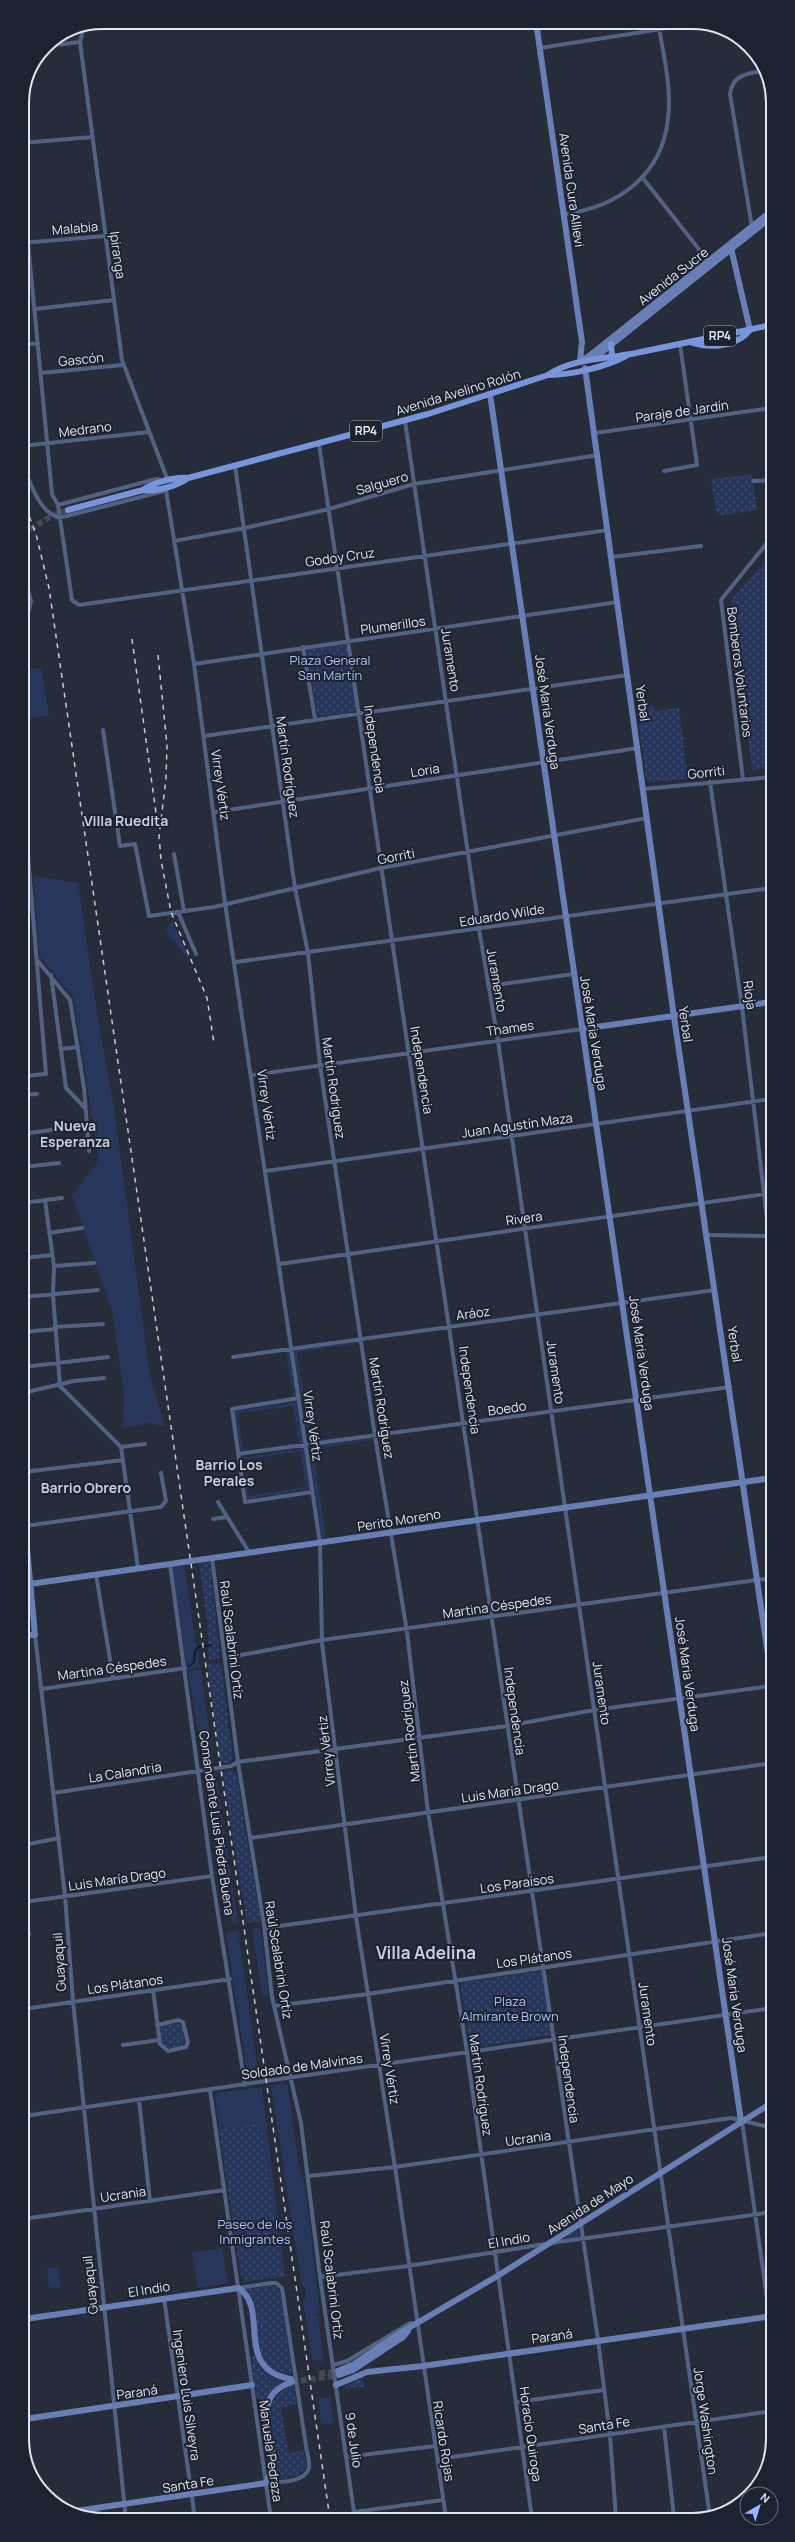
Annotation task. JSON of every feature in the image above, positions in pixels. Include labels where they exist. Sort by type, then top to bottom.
[{"type":"main road","name":"Avenida Avelino Rolón","points":[[548,375],[556,369],[612,356],[627,355],[766,326]]},
{"type":"main road","points":[[612,344],[612,356]]},
{"type":"main road","name":"Avenida Avelino Rolón","points":[[68,510],[143,490],[149,491],[168,486],[188,478],[405,421],[548,375],[616,361],[627,355]]},
{"type":"street","name":"Avenida Cura Allievi","points":[[537,29],[565,214],[582,342],[580,361]]},
{"type":"street","points":[[540,48],[659,29],[667,81],[668,119],[664,141],[642,177],[625,194],[610,202],[590,210],[565,214]]},
{"type":"street","name":"Ipiranga","points":[[82,32],[80,42],[123,365],[168,486]]},
{"type":"street","points":[[57,45],[80,42]]},
{"type":"street","points":[[752,227],[730,94],[732,84],[739,77],[759,72]]},
{"type":"street","points":[[29,143],[92,137]]},
{"type":"street","points":[[642,177],[710,263]]},
{"type":"street","name":"Avenida Sucre","points":[[730,248],[766,215]]},
{"type":"street","name":"Avenida Sucre","points":[[572,365],[589,356],[766,221]]},
{"type":"street","name":"Malabia","points":[[29,242],[106,236]]},
{"type":"street","points":[[29,242],[52,498],[58,505],[59,518],[48,513],[42,506],[29,479]]},
{"type":"street","points":[[730,248],[750,330]]},
{"type":"street","name":"Avenida Sucre","points":[[589,356],[601,353],[710,263]]},
{"type":"street","points":[[35,308],[114,300]]},
{"type":"street","points":[[582,342],[588,350],[595,351]]},
{"type":"street","points":[[29,344],[38,343]]},
{"type":"street","points":[[664,470],[697,465],[692,419],[680,344]]},
{"type":"street","points":[[582,350],[589,356]]},
{"type":"street","name":"Gascón","points":[[41,373],[123,365]]},
{"type":"street","name":"Yerbal","points":[[585,368],[596,433],[674,1017],[766,1635]]},
{"type":"street","name":"José Maria Verduga","points":[[490,394],[524,616],[565,916],[598,1124],[691,1774],[727,2014],[754,2215],[766,2286]]},
{"type":"street","name":"Paraje de Jardín","points":[[596,433],[766,409]]},
{"type":"street","name":"Juramento","points":[[405,421],[467,852],[512,1136],[683,2328]]},
{"type":"street","name":"Medrano","points":[[29,445],[149,432]]},
{"type":"street","name":"Independencia","points":[[319,444],[330,509],[392,941],[465,1424],[507,1726],[598,2340],[610,2435],[616,2513]]},
{"type":"street","name":"Salguero","points":[[174,541],[245,528],[330,509],[414,484],[598,455]]},
{"type":"street","name":"Martín Rodríguez","points":[[235,466],[263,652],[295,888],[308,954],[320,1065],[334,1162],[375,1436],[407,1628],[428,1812],[467,2052],[480,2155],[510,2353]]},
{"type":"street","name":"Avenida Avelino Rolón","points":[[58,505],[156,480],[168,486]]},
{"type":"street","points":[[753,481],[766,480]]},
{"type":"street","name":"Avenida Avelino Rolón","points":[[59,518],[168,486]]},
{"type":"street","name":"Virrey Vértiz","points":[[168,486],[174,541],[194,664],[215,812],[226,903],[236,962],[320,1543],[322,1640],[344,1824],[356,1917],[396,2167],[408,2266],[418,2324],[423,2366]]},
{"type":"street","name":"Godoy Cruz","points":[[59,518],[72,600],[75,604],[182,592],[338,568],[608,530]]},
{"type":"street","name":"Bomberos Voluntarios","points":[[743,779],[721,600],[766,544]]},
{"type":"street","points":[[612,557],[702,546]]},
{"type":"street","points":[[29,594],[31,601],[29,605]]},
{"type":"street","name":"Plumerillos","points":[[194,664],[263,652],[436,629],[618,602]]},
{"type":"street","points":[[303,647],[315,719]]},
{"type":"street","points":[[204,736],[628,675]]},
{"type":"street","name":"Gorriti","points":[[103,730],[120,846],[135,844],[149,916],[214,907],[382,868],[647,818]]},
{"type":"street","name":"Loria","points":[[215,812],[638,748]]},
{"type":"street","name":"Gorriti","points":[[643,788],[766,777]]},
{"type":"street","name":"Rioja","points":[[710,782],[742,1007],[766,1208]]},
{"type":"street","points":[[174,854],[184,911]]},
{"type":"street","points":[[29,870],[46,1074],[29,1075]]},
{"type":"street","name":"Eduardo Wilde","points":[[236,962],[308,954],[479,930],[659,902],[766,889]]},
{"type":"street","points":[[178,912],[196,954]]},
{"type":"street","points":[[36,960],[51,975],[70,1000],[78,1047],[89,1151]]},
{"type":"street","points":[[488,986],[574,974]]},
{"type":"street","points":[[51,975],[66,1088],[85,1108]]},
{"type":"street","name":"Thames","points":[[252,1075],[674,1017],[766,1003]]},
{"type":"street","points":[[61,1049],[78,1047]]},
{"type":"street","points":[[29,1095],[37,1094]]},
{"type":"street","name":"Juan Agustín Maza","points":[[266,1171],[766,1100]]},
{"type":"street","points":[[29,1133],[50,1130]]},
{"type":"street","points":[[29,1166],[59,1163]]},
{"type":"street","name":"Rivera","points":[[280,1264],[764,1194]]},
{"type":"street","points":[[29,1202],[62,1198]]},
{"type":"street","points":[[44,1200],[54,1266],[53,1295],[60,1386],[121,1447],[138,1568]]},
{"type":"street","points":[[49,1233],[82,1228]]},
{"type":"street","points":[[706,1235],[766,1236]]},
{"type":"street","points":[[29,1257],[52,1255]]},
{"type":"street","points":[[54,1266],[94,1263]]},
{"type":"street","points":[[29,1297],[98,1290]]},
{"type":"street","name":"Aráoz","points":[[233,1357],[715,1290]]},
{"type":"street","points":[[29,1331],[103,1324]]},
{"type":"street","points":[[29,1365],[108,1357]]},
{"type":"street","points":[[29,1392],[60,1386],[74,1381],[104,1378]]},
{"type":"street","name":"Boedo","points":[[238,1454],[730,1387]]},
{"type":"street","points":[[299,1398],[232,1409],[244,1502],[312,1492]]},
{"type":"street","points":[[121,1447],[145,1444]]},
{"type":"street","points":[[29,1471],[123,1460]]},
{"type":"street","points":[[29,1525],[130,1512],[165,1505],[161,1473]]},
{"type":"street","name":"Perito Moreno","points":[[30,1584],[320,1543],[565,1506],[766,1479]]},
{"type":"street","points":[[218,1502],[249,1552]]},
{"type":"street","points":[[213,1519],[227,1517]]},
{"type":"street","name":"Raúl Scalabrini Ortíz","points":[[212,1558],[238,1762],[265,1928],[274,2006],[291,2078],[309,2176],[320,2277],[333,2365]]},
{"type":"street","name":"Comandante Luis Piedra Buena","points":[[170,1564],[212,1876],[230,1979],[245,2085]]},
{"type":"street","name":"Guayaquil","points":[[29,1572],[65,1896],[83,2108],[125,2513]]},
{"type":"street","points":[[96,1574],[112,1678]]},
{"type":"street","name":"Martina Céspedes","points":[[225,1658],[322,1640],[766,1579]]},
{"type":"street","points":[[29,1635],[36,1635]]},
{"type":"street","name":"Martina Céspedes","points":[[42,1689],[185,1668]]},
{"type":"street","points":[[238,1762],[507,1726],[594,1710],[766,1687]]},
{"type":"street","name":"La Calandria","points":[[53,1793],[231,1766],[238,1762]]},
{"type":"street","name":"Luis María Drago","points":[[250,1838],[766,1764]]},
{"type":"street","points":[[29,1844],[59,1838]]},
{"type":"street","name":"Los Paraísos","points":[[265,1928],[356,1917],[766,1858]]},
{"type":"street","name":"Luis María Drago","points":[[29,1901],[212,1876]]},
{"type":"street","name":"Los Plátanos","points":[[274,2006],[368,1994],[629,1955],[716,1940],[766,1934]]},
{"type":"street","name":"Los Plátanos","points":[[29,2008],[230,1979]]},
{"type":"street","points":[[153,1990],[157,2025],[159,2040],[163,2049],[168,2051],[183,2049],[188,2042],[183,2022],[178,2020],[157,2025]]},
{"type":"street","name":"Soldado de Malvinas","points":[[29,2115],[380,2066],[766,2009]]},
{"type":"street","points":[[123,2045],[159,2040]]},
{"type":"street","points":[[210,2090],[252,2385]]},
{"type":"street","points":[[139,2100],[150,2200]]},
{"type":"street","name":"Avenida de Mayo","points":[[338,2373],[400,2333],[408,2331],[549,2244],[660,2172],[766,2106]]},
{"type":"street","name":"Ucrania","points":[[309,2176],[396,2167],[568,2143],[654,2128],[731,2118],[766,2126]]},
{"type":"street","name":"Ucrania","points":[[29,2218],[224,2190]]},
{"type":"street","name":"El Indio","points":[[320,2277],[495,2254],[549,2244],[766,2213]]},
{"type":"street","name":"El Indio","points":[[29,2318],[164,2297],[276,2283],[284,2293],[308,2460],[309,2468],[303,2476]]},
{"type":"street","points":[[238,2288],[244,2292],[250,2302],[258,2352],[262,2363],[272,2374],[292,2381],[278,2389],[267,2405],[272,2463],[266,2483]]},
{"type":"street","name":"Ingeniero Luis Silveyra","points":[[164,2297],[194,2513]]},
{"type":"street","name":"Paraná","points":[[336,2385],[367,2372],[423,2366],[766,2317]]},
{"type":"street","name":"Avenida de Mayo","points":[[333,2365],[347,2361],[410,2323],[418,2324]]},
{"type":"street","name":"Jorge Washington","points":[[683,2328],[709,2510]]},
{"type":"street","name":"Horacio Quiroga","points":[[510,2353],[531,2513]]},
{"type":"street","name":"9 de Julio","points":[[333,2365],[354,2512]]},
{"type":"street","name":"Ricardo Rojas","points":[[423,2366],[445,2513]]},
{"type":"street","name":"Paraná","points":[[29,2418],[252,2385]]},
{"type":"street","name":"Manuela Pedraza","points":[[252,2385],[270,2513]]},
{"type":"street","points":[[516,2402],[604,2390]]},
{"type":"street","name":"Santa Fe","points":[[438,2459],[766,2412]]},
{"type":"street","points":[[664,2427],[673,2513]]},
{"type":"street","points":[[346,2457],[435,2446]]},
{"type":"street","name":"Santa Fe","points":[[83,2510],[298,2479],[303,2476]]},
{"type":"street","points":[[354,2512],[443,2500]]},
{"type":"green space","points":[[752,474],[757,510],[717,516],[711,479]]},
{"type":"green space","points":[[766,561],[766,769],[752,770],[731,600]]},
{"type":"green space","name":"Plaza General San Martín","points":[[347,643],[357,709],[354,712],[317,716],[306,648]]},
{"type":"green space","points":[[41,668],[49,715],[29,718],[29,669]]},
{"type":"green space","points":[[653,706],[654,711],[679,708],[688,779],[650,782],[646,779],[637,708]]},
{"type":"green space","points":[[33,876],[78,883],[97,1013],[114,1108],[150,1376],[165,1427],[149,1423],[123,1428],[124,1393],[112,1311],[72,1196],[99,1161],[73,997],[39,956]]},
{"type":"green space","points":[[172,919],[190,961],[166,931]]},
{"type":"green space","points":[[359,1341],[360,1343],[297,1352],[311,1440],[372,1434],[309,1443],[293,1349]]},
{"type":"green space","points":[[286,1351],[290,1351],[296,1396],[293,1396]]},
{"type":"green space","points":[[297,1402],[303,1443],[241,1453],[234,1411]],"holes":[[[293,1406],[299,1443],[243,1451],[238,1413]]]},
{"type":"green space","points":[[372,1438],[372,1440],[313,1449],[326,1538],[322,1539],[309,1447]]},
{"type":"green space","points":[[304,1448],[310,1489],[247,1499],[240,1458]],"holes":[[[300,1451],[306,1487],[248,1496],[242,1460]]]},
{"type":"green space","points":[[210,1562],[220,1658],[209,1660],[207,1618],[199,1564]]},
{"type":"green space","points":[[184,1565],[199,1662],[197,1668],[187,1670],[172,1567]]},
{"type":"green space","points":[[221,1663],[233,1758],[230,1762],[221,1764],[207,1664]]},
{"type":"green space","points":[[198,1664],[200,1664],[214,1764],[205,1765],[203,1762],[188,1672],[199,1670]]},
{"type":"green space","points":[[232,1770],[236,1773],[261,1921],[247,1923],[222,1772]]},
{"type":"green space","points":[[216,1773],[238,1924],[232,1923],[205,1778]]},
{"type":"green space","points":[[252,1928],[260,1928],[269,1994],[262,1996]]},
{"type":"green space","points":[[238,1930],[259,2078],[248,2080],[226,1932]]},
{"type":"green space","name":"Plaza Almirante Brown","points":[[542,1971],[552,2035],[470,2048],[460,1983]]},
{"type":"green space","points":[[178,2023],[184,2028],[186,2040],[181,2047],[168,2048],[161,2040],[160,2026]]},
{"type":"green space","points":[[282,2083],[287,2085],[299,2166],[305,2187],[320,2312],[306,2317],[318,2314],[324,2364],[321,2364],[319,2360],[312,2360],[303,2300],[306,2299],[305,2286],[302,2286],[271,2086]]},
{"type":"green space","points":[[262,2087],[285,2277],[245,2282],[245,2280],[283,2274],[261,2123],[219,2129],[215,2097],[217,2093]]},
{"type":"green space","name":"Paseo de los Inmigrantes","points":[[261,2123],[283,2275],[245,2280],[241,2276],[219,2129]]},
{"type":"green space","points":[[577,2229],[579,2237],[566,2239],[566,2236]]},
{"type":"green space","points":[[222,2248],[228,2283],[198,2288],[192,2253]]},
{"type":"green space","points":[[58,2267],[61,2287],[49,2288],[47,2268]]},
{"type":"green space","points":[[271,2285],[276,2287],[281,2294],[292,2374],[277,2371],[268,2365],[261,2354],[251,2301],[245,2289]]},
{"type":"green space","points":[[255,2356],[261,2368],[269,2375],[272,2391],[264,2404],[256,2397],[251,2357]]},
{"type":"green space","points":[[269,2375],[274,2378],[290,2380],[272,2391]]},
{"type":"green space","points":[[363,2378],[364,2387],[344,2389],[349,2383]]},
{"type":"green space","points":[[293,2384],[297,2404],[281,2408],[288,2451],[289,2453],[304,2450],[306,2468],[296,2476],[271,2480],[275,2459],[269,2416],[270,2407],[274,2399],[281,2391]]},
{"type":"green space","points":[[330,2397],[334,2423],[321,2424],[318,2399]]},
{"type":"waterway","points":[[191,1665],[194,1662],[195,1651],[198,1647],[212,1645]]},
{"type":"tunnel","points":[[29,530],[50,517],[68,510]]},
{"type":"tunnel","points":[[319,2374],[338,2371]]},
{"type":"tunnel","points":[[292,2382],[339,2375]]},
{"type":"railway","points":[[29,516],[36,534],[49,588],[329,2513]]},
{"type":"railway","points":[[132,639],[157,820]]},
{"type":"railway","points":[[158,655],[167,745],[166,779],[159,836],[161,860],[171,912],[207,998],[214,1043]]},
{"type":"district","name":"Villa Ruedita","points":[[126,821]]},
{"type":"district","name":"Nueva Esperanza","points":[[75,1134]]},
{"type":"district","name":"Barrio Los Perales","points":[[229,1474]]},
{"type":"district","name":"Barrio Obrero","points":[[86,1488]]},
{"type":"district","name":"Villa Adelina","points":[[426,1953]]}]
